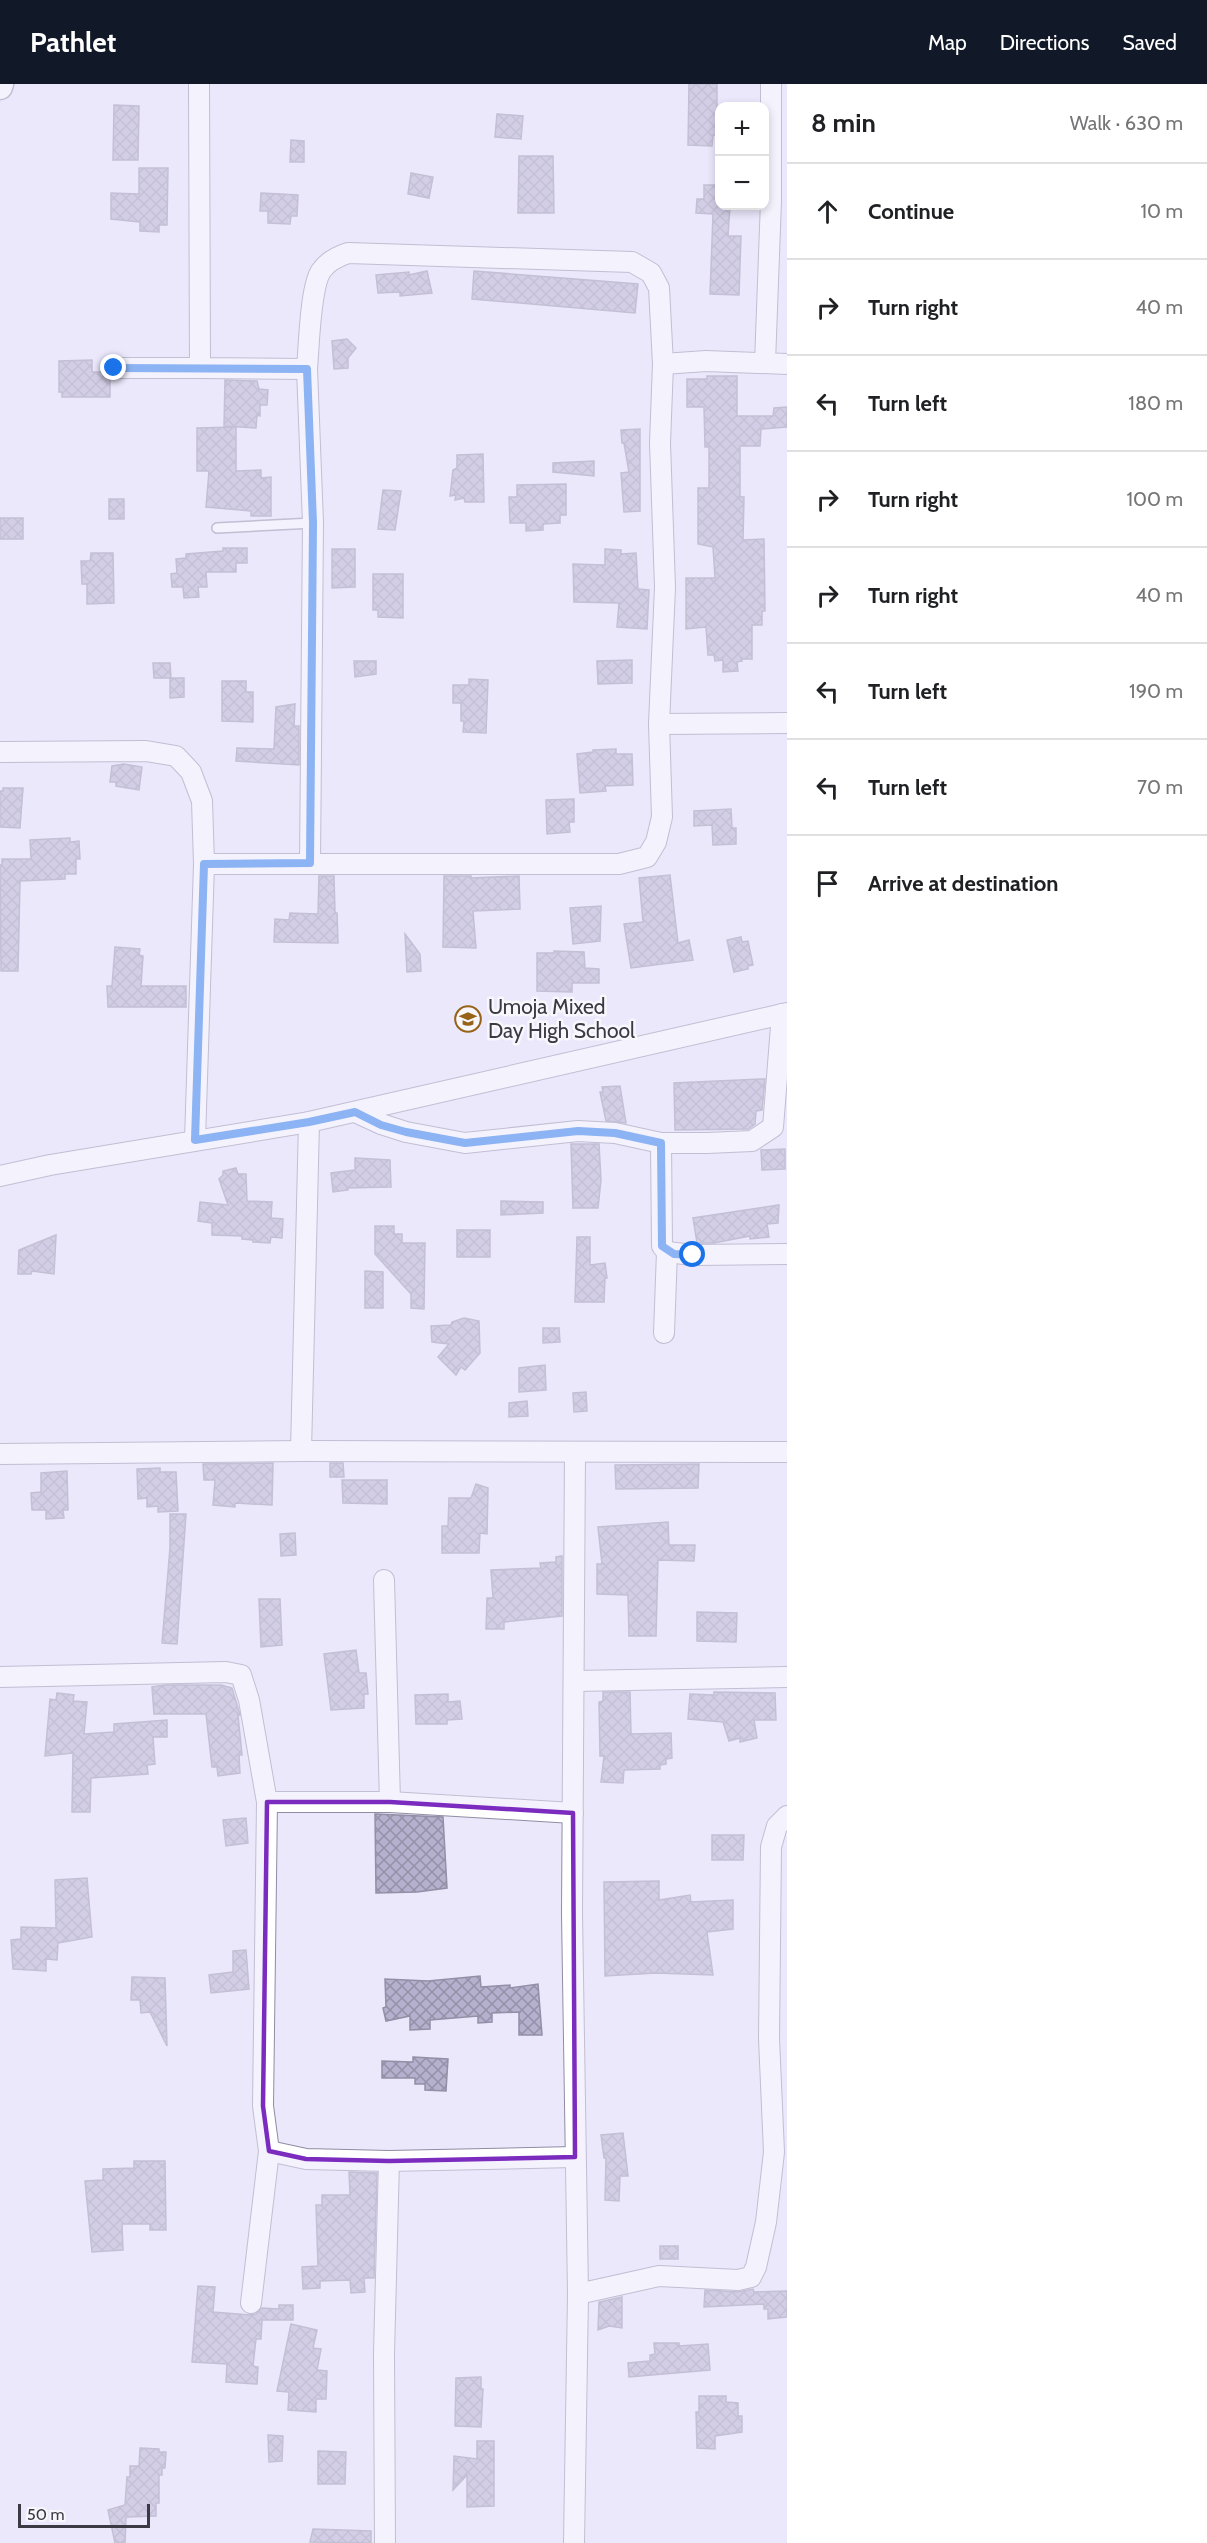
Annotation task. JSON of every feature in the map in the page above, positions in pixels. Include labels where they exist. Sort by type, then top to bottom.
[{"type":"street","points":[[199,84],[200,368]]},
{"type":"street","points":[[765,363],[771,201],[771,84]]},
{"type":"street","points":[[204,864],[619,864],[647,857],[656,842],[662,817],[660,724],[665,586],[660,443],[663,364],[658,288],[651,273],[632,262],[348,253],[339,256],[322,271],[315,285],[307,369],[313,523],[310,863]]},
{"type":"street","points":[[663,364],[706,361],[787,364]]},
{"type":"street","points":[[114,368],[307,369]]},
{"type":"street","points":[[660,724],[787,723]]},
{"type":"street","points":[[0,752],[146,751],[176,756],[190,772],[202,801],[204,864],[195,1140]]},
{"type":"street","points":[[0,1176],[195,1140],[309,1122],[785,1014],[773,1127],[752,1141],[661,1143],[615,1133],[578,1131],[465,1143],[381,1125],[355,1112]]},
{"type":"street","points":[[301,1450],[309,1122]]},
{"type":"street","points":[[661,1143],[662,1246],[667,1252],[664,1333]]},
{"type":"street","points":[[667,1252],[693,1255],[787,1254]]},
{"type":"street","points":[[0,1454],[301,1450],[787,1452]]},
{"type":"street","points":[[574,2543],[578,2294],[573,1813],[575,1452]]},
{"type":"street","points":[[384,1580],[390,1802]]},
{"type":"street","points":[[0,1677],[226,1672],[241,1675],[249,1700],[267,1802],[262,2106],[269,2151],[251,2303]]},
{"type":"street","points":[[575,1681],[787,1677]]},
{"type":"street","points":[[267,1802],[390,1802],[573,1813]]},
{"type":"street","points":[[578,2294],[659,2276],[738,2280],[751,2277],[756,2267],[781,2152],[769,2039],[771,1847],[777,1826],[787,1816]]},
{"type":"street","points":[[269,2151],[306,2159],[389,2161],[575,2157]]},
{"type":"street","points":[[385,2543],[384,2353],[389,2161]]},
{"type":"lane","points":[[217,528],[313,523]]},
{"type":"highlighted area","points":[[267,1802],[390,1802],[573,1813],[575,2157],[389,2161],[306,2159],[269,2151],[263,2106]]},
{"type":"building","points":[[689,84],[717,84],[715,135],[713,135],[712,146],[688,145]]},
{"type":"building","points":[[114,105],[139,106],[138,160],[113,160]]},
{"type":"building","points":[[497,114],[523,116],[521,139],[495,137]]},
{"type":"building","points":[[291,140],[304,141],[304,162],[290,162]]},
{"type":"building","points":[[519,156],[553,156],[554,213],[518,213]]},
{"type":"building","points":[[139,168],[168,168],[167,225],[159,225],[159,232],[140,231],[140,222],[111,219],[111,193],[139,194]]},
{"type":"building","points":[[411,173],[433,177],[429,198],[408,194]]},
{"type":"building","points":[[704,185],[715,185],[715,210],[730,210],[728,236],[741,236],[739,295],[710,294],[713,214],[696,213],[697,199],[704,199]]},
{"type":"building","points":[[261,193],[298,195],[297,216],[291,216],[290,224],[268,223],[268,211],[260,211]]},
{"type":"building","points":[[427,271],[432,293],[400,296],[400,292],[378,293],[376,275],[409,272],[409,275]]},
{"type":"building","points":[[474,271],[638,284],[635,313],[472,299]]},
{"type":"building","points":[[347,339],[356,348],[348,358],[348,368],[334,369],[332,341]]},
{"type":"building","points":[[92,360],[92,372],[103,372],[110,379],[110,397],[62,397],[62,392],[59,392],[59,361]]},
{"type":"building","points":[[707,376],[737,376],[737,416],[773,416],[774,408],[787,407],[787,427],[761,429],[760,446],[740,446],[740,497],[744,497],[743,540],[764,539],[765,611],[762,611],[762,625],[752,625],[752,659],[741,659],[742,661],[737,662],[738,671],[723,672],[723,660],[715,661],[714,655],[708,655],[706,627],[686,629],[686,578],[715,578],[713,547],[698,544],[698,488],[709,488],[709,447],[705,447],[704,407],[687,407],[687,379],[707,379]]},
{"type":"building","points":[[225,380],[257,381],[259,389],[268,390],[267,405],[260,405],[260,416],[257,415],[256,428],[224,426]]},
{"type":"building","points":[[236,427],[236,471],[261,470],[261,478],[271,477],[271,516],[251,516],[251,511],[206,507],[209,471],[197,471],[197,428]]},
{"type":"building","points":[[640,429],[640,511],[624,512],[621,473],[629,472],[621,430]]},
{"type":"building","points":[[483,454],[484,502],[465,502],[464,498],[455,500],[456,495],[450,496],[453,470],[457,468],[457,455]]},
{"type":"building","points":[[594,461],[594,476],[553,472],[553,463]]},
{"type":"building","points":[[566,484],[566,515],[560,515],[560,523],[543,524],[543,530],[526,531],[526,523],[510,523],[509,497],[517,497],[517,485]]},
{"type":"building","points":[[383,490],[401,491],[395,530],[378,529]]},
{"type":"building","points":[[109,499],[124,499],[124,519],[109,519]]},
{"type":"building","points":[[0,518],[23,518],[23,539],[0,539]]},
{"type":"building","points":[[223,548],[247,548],[247,563],[236,563],[236,572],[206,572],[207,587],[198,587],[199,597],[184,598],[183,587],[172,587],[171,574],[177,573],[176,559],[186,558],[186,554],[223,551]]},
{"type":"building","points":[[332,549],[355,549],[355,587],[332,588]]},
{"type":"building","points":[[605,549],[621,550],[621,554],[636,553],[638,589],[649,590],[647,629],[617,627],[619,603],[574,602],[573,564],[605,565]]},
{"type":"building","points":[[91,553],[113,553],[114,603],[87,604],[87,584],[82,584],[81,561],[90,561]]},
{"type":"building","points":[[373,574],[403,574],[403,618],[378,617],[378,610],[373,610]]},
{"type":"building","points":[[632,660],[632,683],[598,684],[597,661]]},
{"type":"building","points":[[354,661],[376,661],[376,674],[355,677]]},
{"type":"building","points":[[153,663],[170,663],[171,678],[154,678]]},
{"type":"building","points":[[170,678],[184,678],[184,697],[170,698]]},
{"type":"building","points":[[469,679],[488,680],[486,733],[463,732],[461,703],[453,703],[453,685],[469,685]]},
{"type":"building","points":[[222,681],[246,681],[246,692],[253,692],[253,722],[222,721]]},
{"type":"building","points":[[295,704],[294,726],[299,726],[299,765],[236,761],[237,748],[274,749],[276,707]]},
{"type":"building","points":[[616,749],[616,754],[632,754],[633,785],[605,786],[606,791],[580,793],[577,754],[593,752],[593,750]]},
{"type":"building","points":[[124,764],[142,767],[139,790],[116,786],[116,782],[110,782],[112,766]]},
{"type":"building","points":[[3,788],[23,788],[20,828],[0,827],[0,791],[3,791]]},
{"type":"building","points":[[574,799],[574,822],[569,822],[570,832],[547,834],[546,800]]},
{"type":"building","points":[[731,809],[732,828],[736,828],[736,844],[713,845],[712,825],[694,826],[694,811]]},
{"type":"building","points":[[70,838],[70,842],[79,841],[80,859],[76,859],[76,874],[65,874],[65,879],[20,881],[18,971],[1,971],[0,865],[2,865],[2,859],[31,859],[30,840]]},
{"type":"building","points":[[670,875],[678,943],[689,940],[693,960],[631,968],[624,924],[643,922],[639,878]]},
{"type":"building","points":[[319,876],[334,876],[338,943],[274,942],[275,919],[289,920],[290,913],[318,914]]},
{"type":"building","points":[[444,876],[471,876],[471,878],[519,876],[520,909],[473,911],[476,948],[443,947]]},
{"type":"building","points":[[601,906],[600,941],[573,944],[570,908]]},
{"type":"building","points":[[405,934],[420,954],[421,971],[407,972]]},
{"type":"building","points":[[741,937],[742,942],[748,941],[753,965],[748,966],[748,969],[734,972],[727,940]]},
{"type":"building","points":[[115,947],[140,949],[139,955],[143,956],[141,986],[186,986],[186,1007],[108,1007],[107,986],[112,986]]},
{"type":"building","points":[[554,951],[584,952],[585,968],[599,969],[599,983],[572,983],[572,992],[537,991],[537,953],[554,953]]},
{"type":"building","points":[[765,1079],[762,1110],[756,1111],[755,1124],[748,1129],[675,1130],[674,1083]]},
{"type":"building","points":[[620,1086],[626,1123],[606,1121],[600,1092],[603,1092],[602,1087]]},
{"type":"building","points":[[571,1144],[599,1144],[601,1180],[598,1208],[573,1208]]},
{"type":"building","points":[[785,1149],[785,1169],[762,1170],[761,1150]]},
{"type":"building","points":[[355,1158],[390,1160],[391,1187],[347,1188],[348,1190],[333,1192],[331,1173],[355,1170]]},
{"type":"building","points":[[236,1168],[238,1174],[246,1174],[247,1201],[272,1202],[271,1218],[283,1219],[282,1238],[271,1237],[270,1243],[253,1242],[253,1240],[242,1239],[242,1236],[212,1235],[212,1223],[198,1221],[200,1202],[228,1205],[219,1179],[223,1171]]},
{"type":"building","points":[[501,1201],[543,1202],[543,1213],[501,1215]]},
{"type":"building","points":[[779,1205],[778,1223],[767,1224],[769,1237],[750,1239],[750,1236],[714,1243],[697,1243],[693,1218]]},
{"type":"building","points":[[375,1226],[394,1226],[394,1234],[402,1234],[402,1243],[425,1243],[424,1309],[411,1308],[411,1294],[375,1254]]},
{"type":"building","points":[[457,1230],[490,1230],[490,1257],[457,1257]]},
{"type":"building","points":[[56,1235],[54,1274],[32,1271],[31,1274],[18,1274],[19,1250]]},
{"type":"building","points":[[577,1237],[590,1237],[590,1265],[605,1263],[607,1278],[605,1278],[604,1302],[575,1302]]},
{"type":"building","points":[[365,1271],[383,1272],[383,1308],[365,1308]]},
{"type":"building","points":[[464,1318],[479,1321],[480,1353],[465,1370],[461,1367],[456,1375],[438,1357],[449,1344],[432,1342],[431,1326],[451,1325],[452,1322]]},
{"type":"building","points":[[543,1328],[559,1328],[560,1342],[543,1343]]},
{"type":"building","points":[[545,1365],[546,1390],[519,1392],[519,1368]]},
{"type":"building","points":[[586,1392],[587,1411],[574,1412],[573,1393]]},
{"type":"building","points":[[527,1401],[528,1416],[509,1417],[509,1403]]},
{"type":"building","points":[[273,1463],[272,1505],[235,1503],[235,1507],[213,1505],[215,1480],[204,1480],[203,1464]]},
{"type":"building","points":[[330,1463],[343,1463],[344,1477],[330,1477]]},
{"type":"building","points":[[699,1464],[698,1488],[616,1489],[615,1465]]},
{"type":"building","points":[[160,1468],[160,1472],[176,1472],[178,1511],[158,1512],[158,1506],[147,1507],[147,1498],[138,1499],[137,1469]]},
{"type":"building","points":[[67,1471],[68,1510],[63,1510],[64,1518],[46,1519],[46,1510],[32,1510],[31,1493],[41,1492],[41,1473]]},
{"type":"building","points":[[342,1480],[387,1480],[387,1504],[343,1503]]},
{"type":"building","points":[[476,1484],[488,1488],[487,1534],[480,1533],[479,1553],[442,1553],[442,1526],[448,1526],[449,1498],[471,1498]]},
{"type":"building","points":[[170,1514],[186,1514],[177,1644],[162,1643],[170,1548]]},
{"type":"building","points":[[668,1522],[669,1545],[695,1545],[694,1561],[658,1560],[656,1636],[629,1636],[628,1595],[597,1594],[597,1564],[602,1564],[598,1527]]},
{"type":"building","points":[[295,1533],[296,1555],[281,1556],[280,1534]]},
{"type":"building","points":[[562,1556],[562,1616],[504,1622],[504,1629],[486,1629],[487,1598],[493,1598],[491,1570],[541,1568],[540,1563],[556,1562],[556,1557]]},
{"type":"building","points":[[259,1599],[280,1599],[282,1645],[261,1647]]},
{"type":"building","points":[[697,1612],[737,1613],[736,1642],[697,1641]]},
{"type":"building","points":[[356,1650],[359,1673],[366,1673],[368,1694],[364,1694],[364,1708],[331,1710],[324,1654]]},
{"type":"building","points":[[221,1685],[232,1688],[240,1715],[238,1715],[242,1755],[239,1755],[240,1773],[218,1776],[217,1767],[212,1767],[206,1714],[154,1714],[152,1687]]},
{"type":"building","points":[[603,1692],[630,1692],[631,1734],[671,1733],[672,1758],[666,1759],[666,1764],[660,1765],[660,1769],[624,1770],[623,1783],[601,1782],[604,1756],[600,1756],[599,1702],[603,1701]]},
{"type":"building","points":[[714,1692],[775,1693],[776,1720],[754,1720],[757,1738],[740,1742],[740,1738],[729,1741],[723,1722],[688,1719],[690,1694],[714,1695]]},
{"type":"building","points":[[57,1693],[74,1695],[73,1701],[87,1702],[84,1734],[114,1732],[114,1724],[167,1720],[167,1737],[153,1737],[155,1764],[147,1765],[148,1774],[91,1778],[90,1812],[72,1812],[73,1753],[45,1756],[50,1699],[56,1700]]},
{"type":"building","points":[[448,1694],[448,1702],[460,1701],[462,1719],[447,1720],[447,1724],[416,1724],[415,1695]]},
{"type":"building","points":[[375,1814],[443,1817],[447,1888],[417,1892],[376,1893]]},
{"type":"building","points":[[246,1818],[248,1843],[226,1846],[223,1820]]},
{"type":"building","points":[[712,1835],[744,1835],[743,1860],[712,1860]]},
{"type":"building","points":[[87,1878],[92,1937],[58,1943],[57,1960],[46,1959],[46,1971],[13,1969],[11,1940],[21,1939],[21,1927],[56,1928],[55,1880]]},
{"type":"building","points":[[659,1881],[659,1900],[690,1895],[691,1902],[733,1900],[733,1929],[707,1932],[713,1975],[656,1973],[605,1976],[604,1882]]},
{"type":"building","points":[[246,1950],[249,1989],[211,1993],[209,1975],[233,1972],[233,1951]]},
{"type":"building","points":[[480,1976],[481,1987],[510,1985],[510,1988],[538,1984],[542,2035],[519,2035],[519,2012],[492,2013],[492,2022],[478,2023],[478,2016],[430,2020],[430,2029],[410,2030],[410,2016],[386,2021],[383,2008],[386,2007],[385,1979],[428,1981]]},
{"type":"building","points":[[132,1977],[165,1978],[167,2046],[150,2012],[141,2013],[140,2000],[131,2000]]},
{"type":"building","points":[[413,2057],[448,2059],[446,2091],[425,2090],[425,2084],[415,2084],[415,2078],[382,2078],[382,2061],[413,2062]]},
{"type":"building","points":[[623,2133],[628,2176],[620,2176],[619,2201],[605,2200],[606,2158],[604,2158],[601,2135]]},
{"type":"building","points":[[134,2161],[165,2161],[166,2230],[150,2230],[150,2224],[122,2224],[123,2250],[92,2252],[85,2181],[103,2180],[103,2169],[134,2168]]},
{"type":"building","points":[[349,2172],[377,2173],[374,2278],[364,2278],[365,2292],[351,2293],[350,2280],[320,2281],[320,2288],[303,2289],[302,2267],[318,2266],[316,2205],[322,2205],[322,2195],[350,2195]]},
{"type":"building","points":[[660,2246],[678,2246],[678,2259],[660,2259]]},
{"type":"building","points":[[198,2286],[215,2287],[213,2312],[250,2315],[256,2314],[262,2308],[279,2309],[279,2305],[293,2305],[293,2320],[262,2320],[261,2339],[256,2339],[253,2366],[258,2367],[257,2384],[226,2382],[227,2364],[192,2362]]},
{"type":"building","points":[[753,2289],[754,2292],[787,2291],[787,2317],[768,2319],[768,2309],[764,2309],[764,2304],[704,2307],[705,2290],[738,2292]]},
{"type":"building","points":[[622,2297],[622,2328],[609,2326],[598,2330],[599,2302]]},
{"type":"building","points":[[291,2324],[317,2330],[313,2348],[321,2349],[317,2370],[327,2371],[326,2399],[316,2399],[316,2412],[288,2410],[289,2392],[277,2391]]},
{"type":"building","points":[[654,2343],[679,2343],[679,2346],[708,2344],[710,2370],[629,2377],[628,2363],[650,2361],[650,2355],[655,2354]]},
{"type":"building","points":[[481,2377],[481,2389],[483,2389],[481,2427],[455,2426],[456,2378]]},
{"type":"building","points":[[699,2396],[726,2396],[726,2402],[738,2403],[738,2416],[742,2416],[742,2432],[715,2436],[715,2449],[697,2448],[696,2412],[699,2412]]},
{"type":"building","points":[[268,2435],[283,2436],[282,2461],[269,2462]]},
{"type":"building","points":[[477,2441],[494,2441],[494,2506],[467,2507],[467,2475],[453,2490],[454,2456],[477,2459]]},
{"type":"building","points":[[140,2448],[159,2449],[159,2452],[166,2452],[165,2468],[162,2468],[162,2475],[159,2475],[159,2503],[156,2503],[156,2516],[126,2517],[125,2543],[115,2543],[108,2510],[125,2505],[127,2477],[130,2477],[130,2466],[139,2466]]},
{"type":"building","points":[[318,2451],[346,2452],[345,2484],[318,2484]]},
{"type":"building","points":[[313,2529],[371,2531],[371,2543],[310,2542]]},
{"type":"place","name":"Umoja Mixed Day High School","points":[[468,1019]]},
{"type":"route","points":[[114,368],[307,369],[313,523],[310,863],[204,864],[195,1140],[309,1122],[355,1112],[381,1125],[430,1138],[465,1143],[578,1131],[615,1133],[661,1143],[662,1246],[667,1252],[693,1255]]}]
